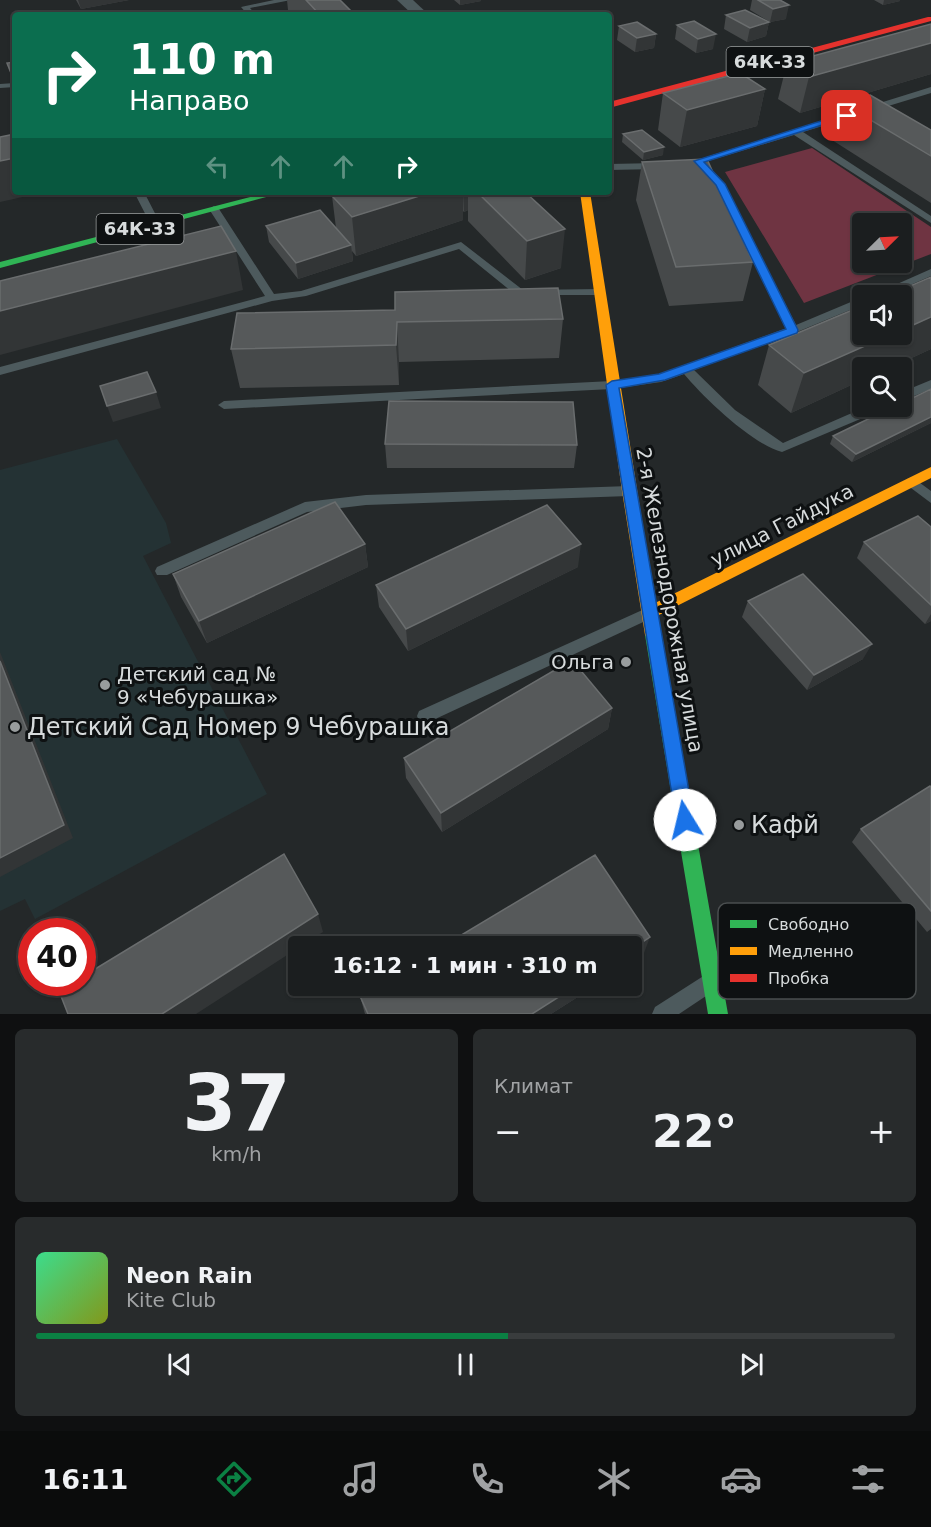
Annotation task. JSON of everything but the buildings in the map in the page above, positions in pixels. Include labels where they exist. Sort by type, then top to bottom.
[{"type":"street","points":[[404,0],[418,12]]},
{"type":"street","name":"64К-33","points":[[612,104],[931,19]]},
{"type":"street","name":"64К-33","points":[[0,265],[268,195]]},
{"type":"street","name":"2-я Железнодорожная улица","points":[[585,195],[629,491],[718,1014]]},
{"type":"street","name":"улица Гайдука","points":[[651,612],[931,472]]},
{"type":"lane","points":[[240,0],[249,12]]},
{"type":"lane","points":[[245,7],[287,0]]},
{"type":"lane","points":[[674,166],[698,161],[931,90]]},
{"type":"lane","points":[[867,110],[876,115]]},
{"type":"lane","points":[[795,131],[931,220]]},
{"type":"lane","points":[[698,161],[720,184],[793,330]]},
{"type":"lane","points":[[612,167],[663,166]]},
{"type":"lane","points":[[141,195],[156,225]]},
{"type":"lane","points":[[214,209],[271,298]]},
{"type":"lane","points":[[0,371],[271,298],[302,294],[461,245],[520,293],[600,292]]},
{"type":"lane","points":[[901,285],[931,272]]},
{"type":"lane","points":[[224,405],[612,385],[661,378],[793,330],[852,305]]},
{"type":"lane","points":[[686,369],[702,389],[739,422],[782,448],[854,417]]},
{"type":"lane","points":[[912,393],[931,384]]},
{"type":"lane","points":[[912,482],[931,498]]},
{"type":"lane","points":[[162,571],[305,507],[366,500],[629,491]]},
{"type":"lane","points":[[425,716],[651,612]]},
{"type":"lane","points":[[662,1014],[712,981]]},
{"type":"shaded area","points":[[812,148],[910,213],[852,213],[852,273],[882,273],[804,303],[725,172]]},
{"type":"shaded area","points":[[912,214],[931,227],[931,254],[912,261]]},
{"type":"shaded area","name":"Детский сад № 9 «Чебурашка»","points":[[117,439],[166,523],[171,543],[143,556],[267,794],[37,918],[34,918],[25,899],[0,911],[0,470]]},
{"type":"traffic: fast","points":[[0,265],[268,195]]},
{"type":"traffic: fast","points":[[653,635],[718,1014]]},
{"type":"traffic: slow","points":[[585,195],[629,491],[653,635]]},
{"type":"traffic: slow","points":[[651,612],[931,472]]},
{"type":"traffic: jam","points":[[612,104],[931,19]]},
{"type":"place","name":"Ольга","points":[[626,662]]},
{"type":"place","name":"Детский сад № 9 «Чебурашка»","points":[[105,685]]},
{"type":"place","name":"Детский Сад Номер 9 Чебурашка","points":[[15,727]]},
{"type":"place","name":"Кафй","points":[[739,825]]},
{"type":"route","points":[[685,820],[612,385],[661,378],[793,330],[720,184],[698,161],[847,116]]}]
